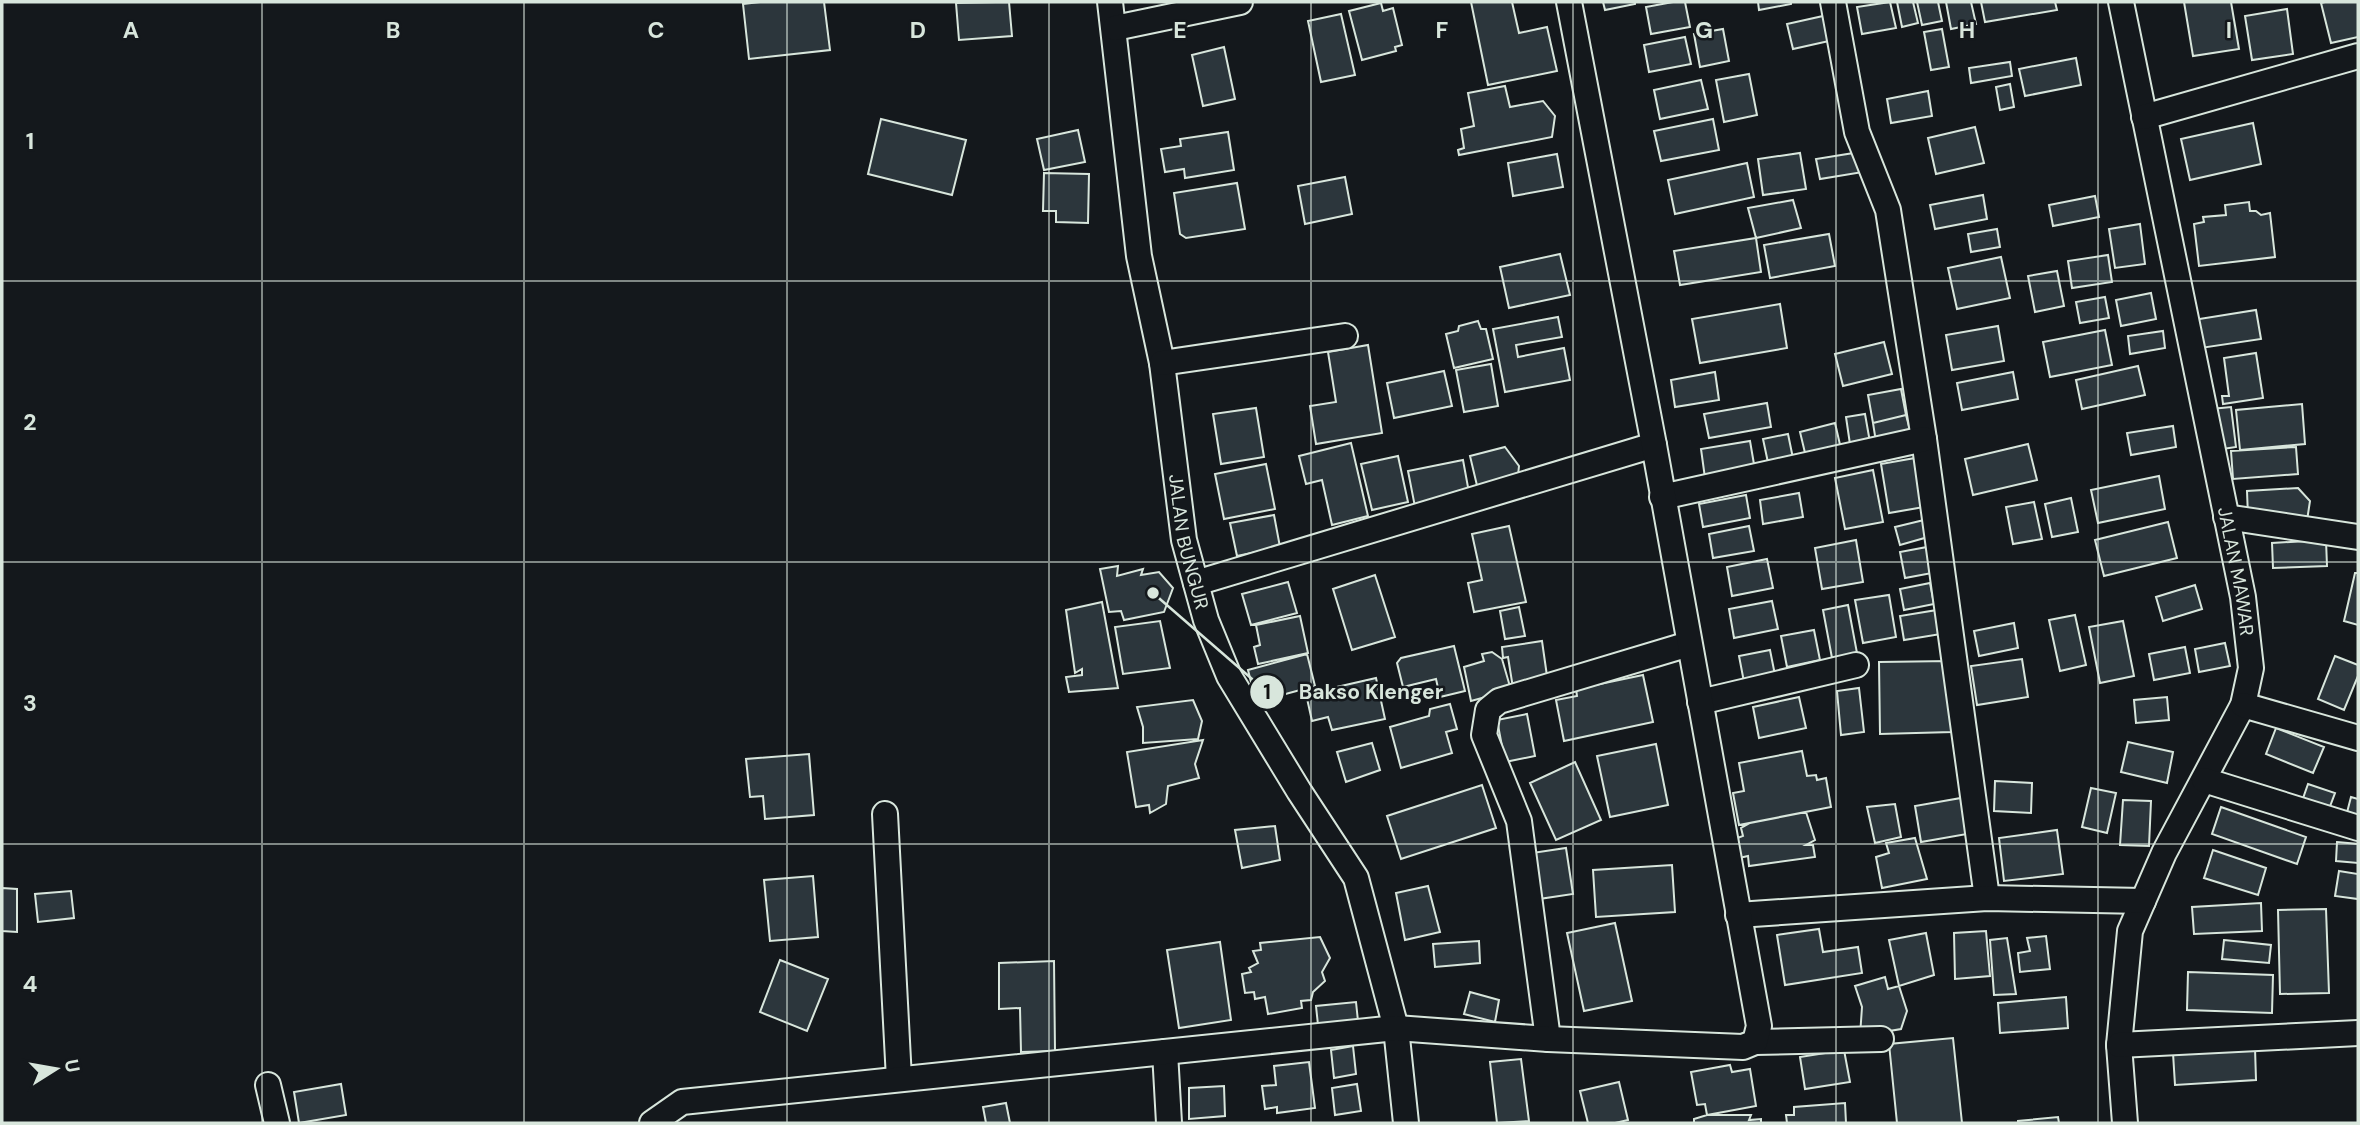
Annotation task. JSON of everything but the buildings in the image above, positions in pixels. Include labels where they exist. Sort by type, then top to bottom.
[{"type":"street","name":"JALAN BUNGUR","points":[[1110,2],[1139,256],[1162,363],[1184,540],[1206,620],[1229,676],[1356,878],[1396,1028],[1406,1123]]},
{"type":"street","points":[[1115,28],[1240,2]]},
{"type":"street","points":[[1569,2],[1654,445],[1759,1026],[1755,1042]]},
{"type":"street","points":[[1833,2],[1857,132],[1888,209],[1924,439],[1987,898]]},
{"type":"street","name":"JALAN MAWAR","points":[[2121,2],[2243,597],[2251,668],[2243,705],[2164,853],[2130,931],[2119,1045],[2125,1123]]},
{"type":"street","points":[[2144,117],[2358,56]]},
{"type":"street","points":[[1162,363],[1345,336]]},
{"type":"street","points":[[1662,497],[1924,439]]},
{"type":"street","points":[[1196,583],[1654,445]]},
{"type":"street","points":[[2226,517],[2358,537]]},
{"type":"street","points":[[1548,1039],[1519,821],[1486,744],[1484,726],[1489,710],[1499,701],[1689,644]]},
{"type":"street","points":[[1700,702],[1856,665]]},
{"type":"street","points":[[2243,705],[2358,738]]},
{"type":"street","points":[[2204,780],[2358,828]]},
{"type":"street","points":[[885,814],[899,1079]]},
{"type":"street","points":[[1738,915],[1987,898],[2143,901]]},
{"type":"street","points":[[652,1123],[682,1102],[1396,1028],[1548,1039],[1743,1047],[1755,1042],[1881,1039]]},
{"type":"street","points":[[2119,1045],[2358,1033]]},
{"type":"street","points":[[1165,1052],[1169,1123]]},
{"type":"street","points":[[268,1085],[277,1123]]},
{"type":"place","name":"Bakso Klenger","points":[[1153,593]]}]
